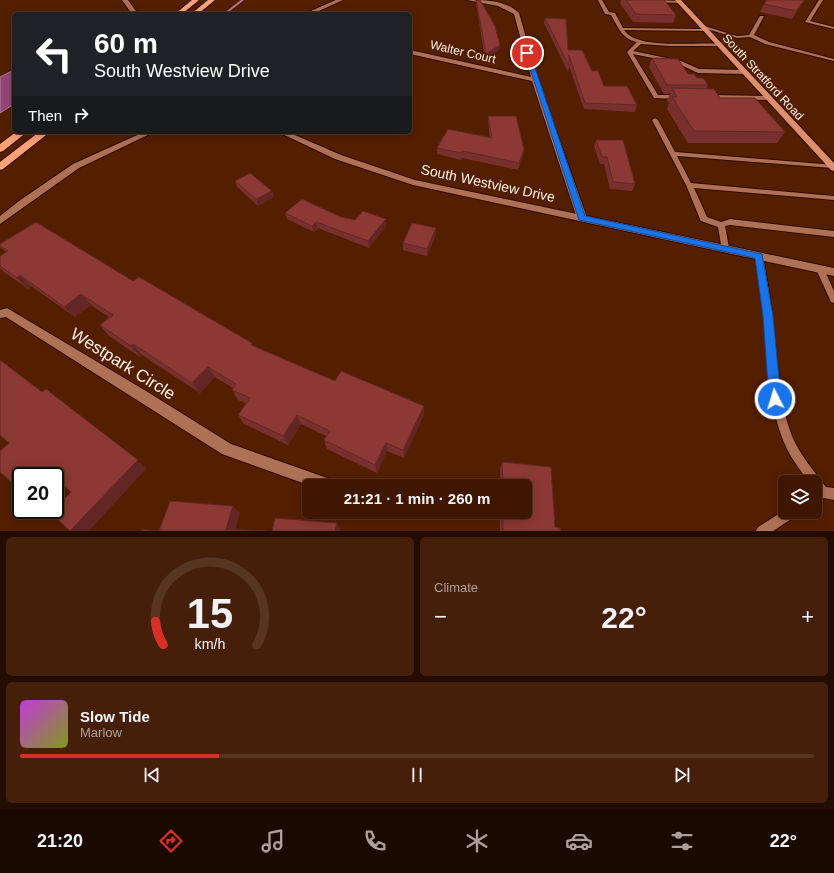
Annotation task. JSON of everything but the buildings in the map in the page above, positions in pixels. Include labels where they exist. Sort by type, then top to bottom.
[{"type":"highway","points":[[181,12],[196,0]]},
{"type":"highway","points":[[197,12],[212,0]]},
{"type":"highway","points":[[0,149],[19,134]]},
{"type":"highway","points":[[0,167],[42,134]]},
{"type":"main road","name":"South Stratford Road","points":[[679,1],[703,28],[718,41],[744,72],[833,167]]},
{"type":"street","points":[[125,0],[134,12]]},
{"type":"street","points":[[312,12],[340,0]]},
{"type":"street","points":[[470,0],[494,4],[512,10],[516,13],[535,80],[582,218]]},
{"type":"street","name":"Walter Court","points":[[412,52],[535,80]]},
{"type":"street","points":[[0,221],[22,203],[76,166],[146,134]]},
{"type":"street","name":"South Westview Drive","points":[[286,134],[338,157],[413,182],[834,272]]},
{"type":"street","name":"Westpark Circle","points":[[0,314],[7,312],[227,449],[311,479]]},
{"type":"lane","points":[[600,0],[607,13],[613,14],[626,36],[640,42],[653,44],[718,41]]},
{"type":"lane","points":[[821,0],[807,22],[834,28]]},
{"type":"lane","points":[[647,1],[679,1]]},
{"type":"lane","points":[[750,36],[762,17]]},
{"type":"lane","points":[[622,29],[703,28],[737,37],[750,36],[767,43],[834,60]]},
{"type":"lane","points":[[728,40],[736,40],[737,37]]},
{"type":"lane","points":[[629,52],[640,42]]},
{"type":"lane","points":[[629,52],[679,62],[698,71],[744,72]]},
{"type":"lane","points":[[629,52],[656,97],[686,97]]},
{"type":"lane","points":[[698,71],[702,78]]},
{"type":"lane","points":[[711,90],[716,97]]},
{"type":"lane","points":[[701,97],[768,98]]},
{"type":"lane","points":[[655,120],[674,154],[704,219],[721,226],[730,222],[834,234]]},
{"type":"lane","points":[[674,154],[833,167]]},
{"type":"lane","points":[[689,185],[834,198]]},
{"type":"lane","points":[[721,226],[725,248]]},
{"type":"lane","points":[[759,256],[768,316],[775,399],[788,440],[824,494]]},
{"type":"lane","points":[[820,269],[834,300]]},
{"type":"lane","points":[[762,531],[781,519]]},
{"type":"shaded area","points":[[12,71],[12,105],[0,113],[0,77]]},
{"type":"waterway","points":[[227,12],[243,0]]},
{"type":"route","points":[[527,53],[582,218],[759,256],[768,316],[775,399]]}]
